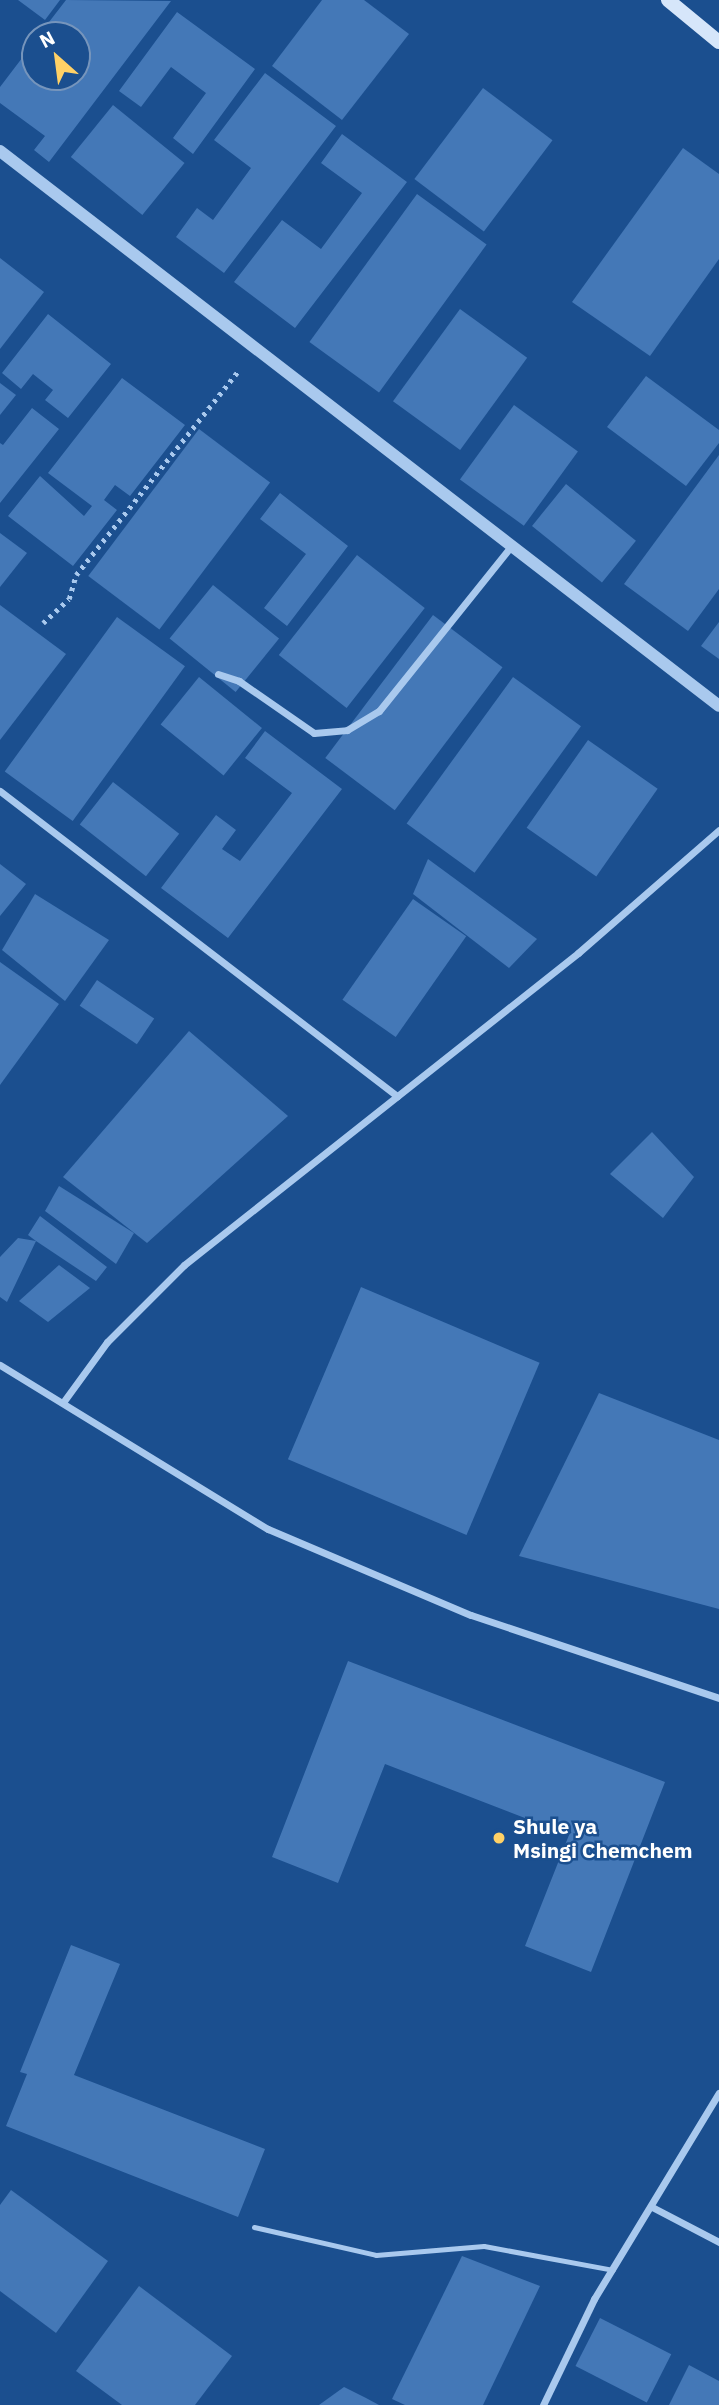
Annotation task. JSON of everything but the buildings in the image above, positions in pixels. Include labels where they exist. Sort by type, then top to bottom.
[{"type":"main road","points":[[668,0],[719,42]]},
{"type":"street","points":[[0,151],[254,351],[719,706]]},
{"type":"street","points":[[218,674],[239,681],[314,733],[347,730],[379,711],[511,546]]},
{"type":"street","points":[[0,791],[397,1096]]},
{"type":"street","points":[[64,1401],[107,1342],[184,1265],[579,953],[719,830]]},
{"type":"street","points":[[2,1369],[64,1401],[268,1529],[471,1615],[719,1698]]},
{"type":"street","points":[[543,2405],[612,2270],[719,2093]]},
{"type":"street","points":[[652,2207],[719,2242]]},
{"type":"lane","points":[[254,2227],[376,2255],[484,2246],[612,2270]]},
{"type":"path","points":[[43,623],[69,600],[76,575],[254,351]]},
{"type":"place","name":"Shule ya Msingi Chemchem","points":[[499,1838]]}]
